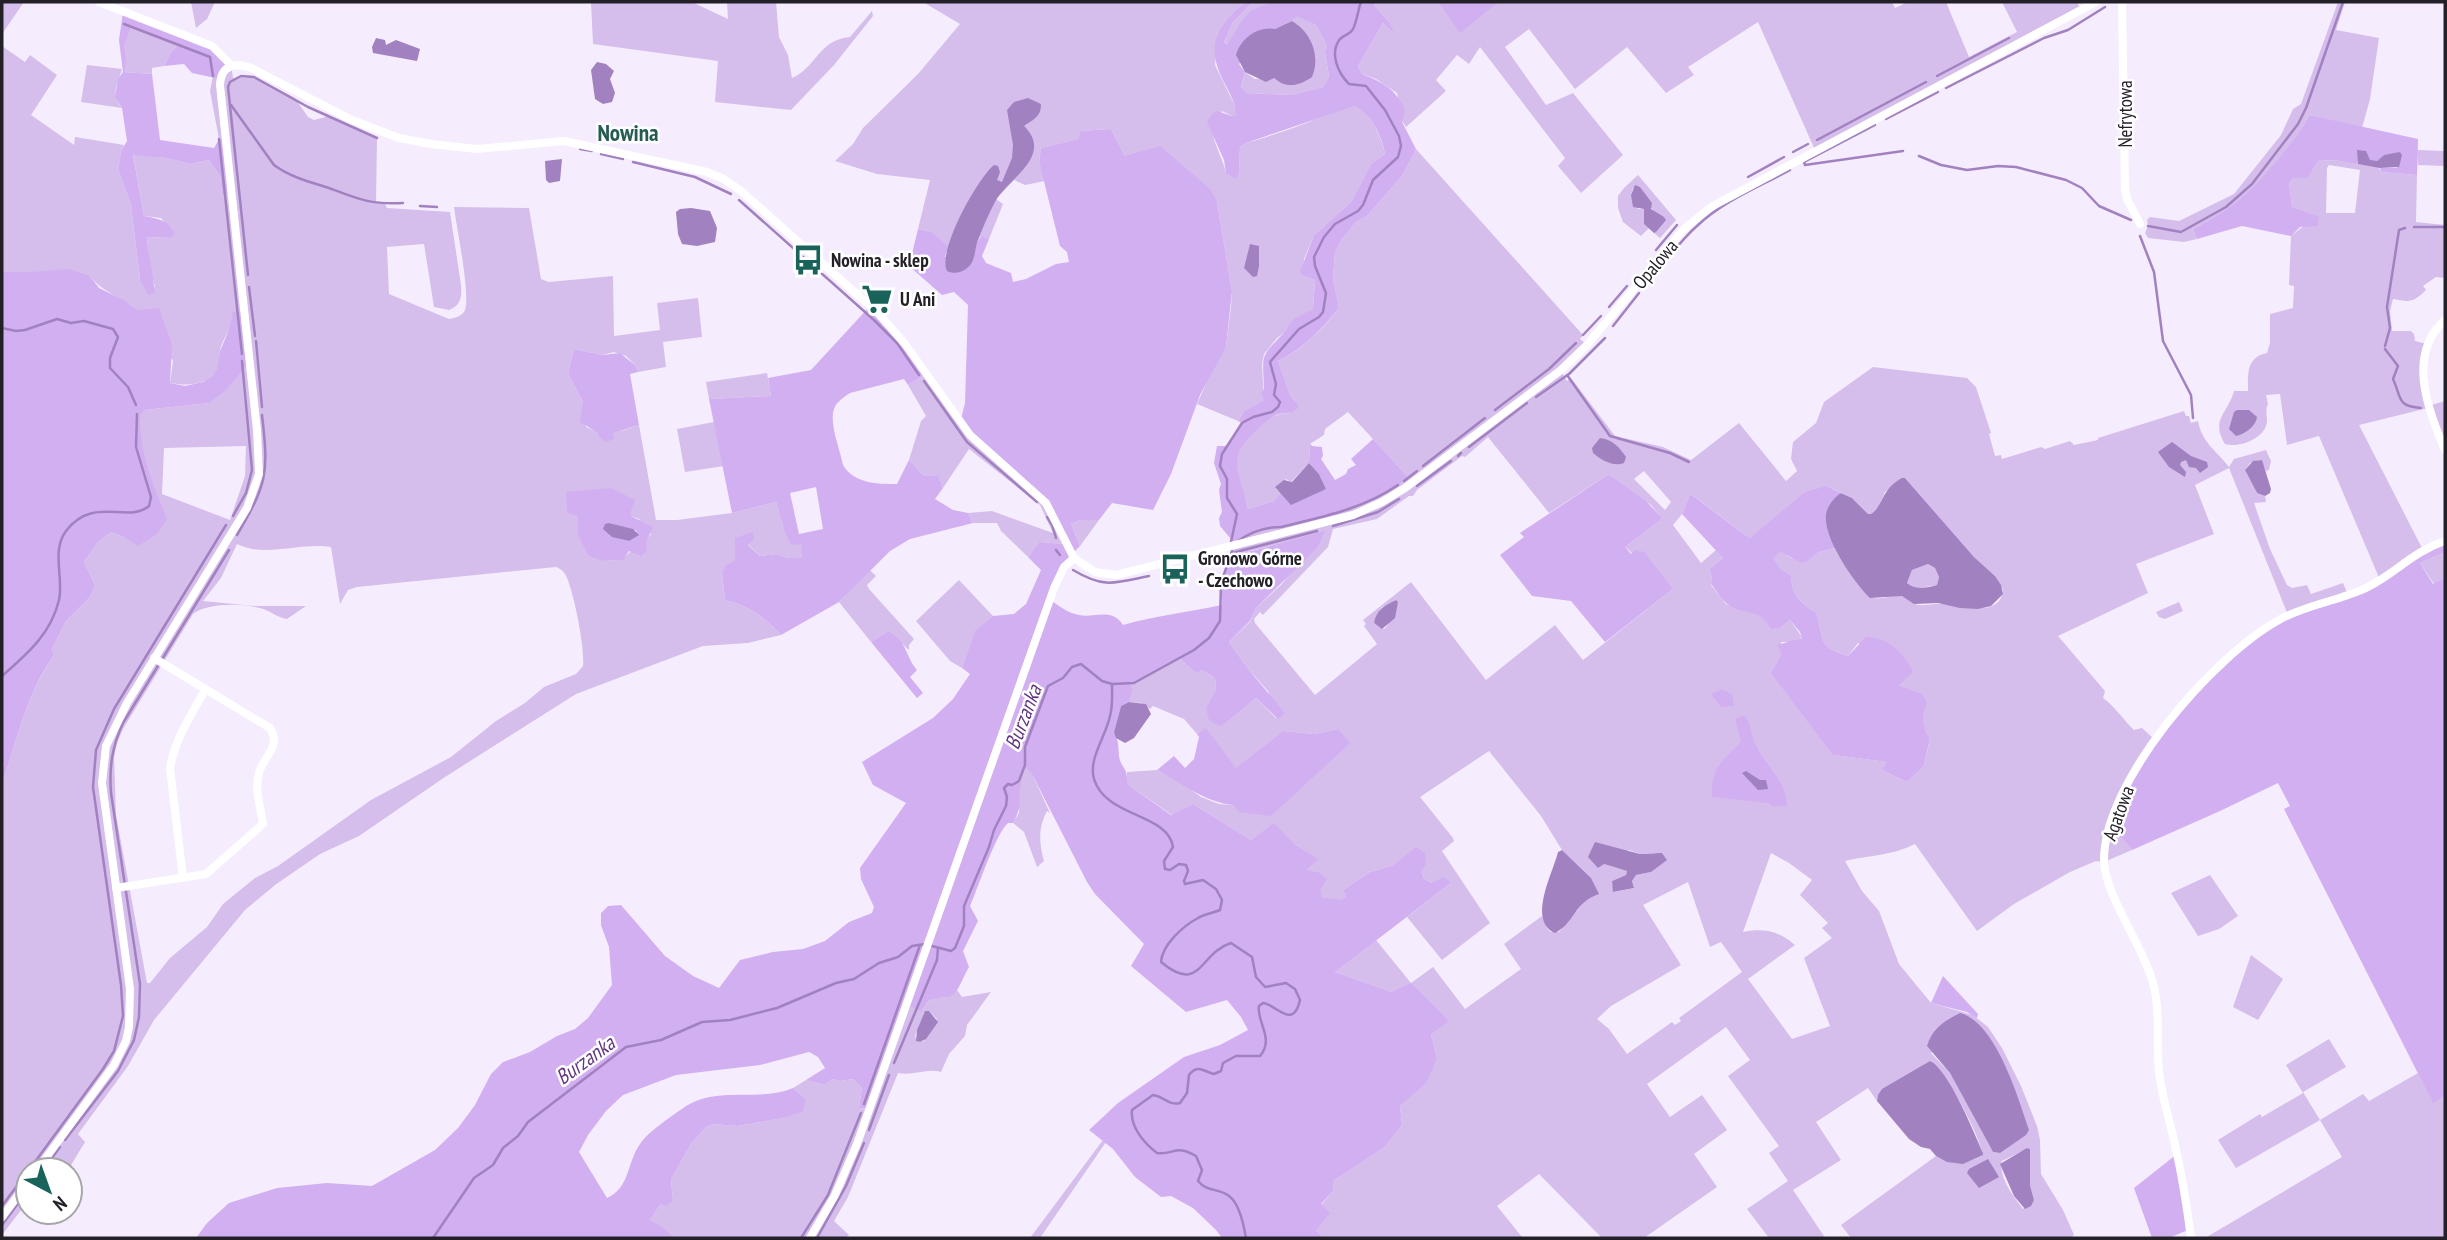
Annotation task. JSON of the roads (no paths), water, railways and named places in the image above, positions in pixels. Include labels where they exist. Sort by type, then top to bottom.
[{"type":"street","points":[[99,2],[212,47],[231,65],[251,68],[365,126],[405,139],[477,149],[575,142],[707,172],[724,179],[888,324],[964,428],[1046,503],[1054,515],[1065,544],[1074,558],[1064,567],[1054,588],[857,1144],[828,1209],[810,1238]]},
{"type":"street","name":"Opalowa","points":[[1074,558],[1095,572],[1116,575],[1353,514],[1389,499],[1570,362],[1684,229],[1704,212],[1750,184],[2096,2]]},
{"type":"street","name":"Nefrytowa","points":[[2122,2],[2125,189],[2127,199],[2140,224]]},
{"type":"street","points":[[47,1156],[108,1075],[126,1041],[130,1018],[130,997],[104,798],[103,755],[115,724],[247,508],[260,468],[220,85],[221,75],[231,65]]},
{"type":"street","points":[[2445,320],[2428,342],[2423,371],[2427,403],[2445,450]]},
{"type":"street","name":"Agatowa","points":[[2191,1238],[2187,1204],[2159,1072],[2158,1012],[2154,986],[2146,961],[2105,873],[2104,853],[2115,813],[2130,778],[2167,721],[2250,640],[2288,615],[2371,585],[2418,552],[2445,541]]},
{"type":"street","points":[[116,888],[206,874],[263,824],[257,784],[259,773],[275,742],[270,728],[154,658]]},
{"type":"street","points":[[183,878],[170,768],[182,731],[205,690]]},
{"type":"street","points":[[2,1217],[14,1201]]},
{"type":"waterway","name":"Burzanka","points":[[1231,542],[1237,514],[1227,498],[1227,479],[1220,466],[1222,454],[1242,423],[1272,412],[1278,407],[1280,402],[1274,395],[1276,384],[1270,362],[1299,329],[1323,312],[1326,293],[1314,257],[1324,237],[1335,224],[1358,211],[1363,205],[1373,180],[1398,157],[1401,146],[1399,136],[1385,110],[1366,86],[1349,84],[1336,63],[1337,45],[1340,39],[1353,29],[1361,2]]},
{"type":"waterway","points":[[2148,226],[2181,232],[2226,207],[2252,184],[2298,124],[2343,2]]},
{"type":"waterway","points":[[1946,88],[2044,38],[2068,30],[2105,7]]},
{"type":"waterway","points":[[124,24],[210,57],[213,76]]},
{"type":"waterway","points":[[1937,76],[2009,38]]},
{"type":"waterway","points":[[248,275],[228,87],[230,82],[241,76],[254,77],[308,107],[377,138]]},
{"type":"waterway","points":[[1817,140],[1926,82]]},
{"type":"waterway","points":[[1886,119],[1938,92]]},
{"type":"waterway","points":[[231,105],[274,165],[280,169],[300,179],[365,200],[403,203]]},
{"type":"waterway","points":[[1804,162],[1875,125]]},
{"type":"waterway","points":[[219,139],[242,354]]},
{"type":"waterway","points":[[1793,152],[1808,144]]},
{"type":"waterway","points":[[580,149],[592,151]]},
{"type":"waterway","points":[[1804,162],[1805,165],[1903,151]]},
{"type":"waterway","points":[[601,154],[623,159]]},
{"type":"waterway","points":[[1919,156],[1941,165],[1967,170],[2016,167],[2066,180],[2082,188],[2099,206],[2131,220]]},
{"type":"waterway","points":[[1748,177],[1784,157]]},
{"type":"waterway","points":[[633,162],[695,177],[731,194]]},
{"type":"waterway","points":[[1661,267],[1707,217],[1790,170]]},
{"type":"waterway","points":[[739,200],[874,320],[897,343],[919,375]]},
{"type":"waterway","points":[[420,206],[437,207]]},
{"type":"waterway","points":[[1656,250],[1677,225]]},
{"type":"waterway","points":[[2414,227],[2445,227]]},
{"type":"waterway","points":[[2385,346],[2390,328],[2387,307],[2399,230],[2405,228]]},
{"type":"waterway","points":[[2140,236],[2154,272],[2163,341],[2191,395],[2193,418]]},
{"type":"waterway","points":[[1645,286],[1655,274]]},
{"type":"waterway","points":[[1609,307],[1627,286]]},
{"type":"waterway","points":[[249,287],[255,336]]},
{"type":"waterway","points":[[1613,326],[1639,293]]},
{"type":"waterway","points":[[1583,335],[1601,316]]},
{"type":"waterway","points":[[2,328],[25,330],[57,319],[71,323],[84,321],[113,329],[118,337],[110,358],[110,368],[128,387],[136,405]]},
{"type":"waterway","points":[[1536,397],[1569,374],[1605,338]]},
{"type":"waterway","points":[[256,341],[262,407]]},
{"type":"waterway","points":[[1495,410],[1549,369],[1576,343]]},
{"type":"waterway","points":[[2385,349],[2398,366],[2393,379],[2401,400],[2407,405],[2421,408]]},
{"type":"waterway","points":[[233,516],[246,493],[252,470],[242,361]]},
{"type":"waterway","points":[[1567,375],[1610,436],[1670,453],[1689,462]]},
{"type":"waterway","points":[[924,381],[967,442],[1037,502]]},
{"type":"waterway","points":[[1469,447],[1527,403]]},
{"type":"waterway","points":[[2,676],[37,642],[55,612],[60,592],[59,547],[66,531],[88,514],[140,511],[149,506],[151,497],[136,447],[137,414]]},
{"type":"waterway","points":[[237,535],[255,503],[263,478],[265,451],[262,415]]},
{"type":"waterway","points":[[1423,466],[1485,418]]},
{"type":"waterway","points":[[1458,456],[1461,453]]},
{"type":"waterway","points":[[1417,486],[1451,461]]},
{"type":"waterway","points":[[1404,481],[1417,471]]},
{"type":"waterway","points":[[1238,541],[1258,531],[1342,511],[1371,500],[1398,485]]},
{"type":"waterway","points":[[1333,526],[1378,512],[1399,499]]},
{"type":"waterway","points":[[1047,517],[1056,538]]},
{"type":"waterway","points":[[39,1156],[114,1051],[123,1016],[93,787],[96,750],[114,709],[226,525]]},
{"type":"waterway","points":[[1232,553],[1317,531]]},
{"type":"waterway","points":[[65,1140],[118,1071],[134,1040],[139,1017],[140,984],[111,793],[110,774],[116,740],[123,723],[229,550]]},
{"type":"waterway","points":[[1056,550],[1060,555]]},
{"type":"waterway","name":"Burzanka","points":[[932,946],[951,951],[955,948],[964,926],[964,906],[1006,806],[1004,788],[1019,781],[1025,765],[1025,747],[1048,686],[1063,678],[1072,667],[1081,664],[1102,681],[1112,684],[1134,683],[1194,650],[1209,638],[1220,621],[1221,583],[1232,551]]},
{"type":"waterway","points":[[1073,570],[1094,580],[1110,583],[1149,576]]},
{"type":"waterway","points":[[1112,684],[1111,712],[1095,756],[1094,779],[1101,792],[1111,801],[1149,821],[1169,836],[1173,847],[1164,861],[1165,869],[1170,870],[1179,864],[1186,865],[1188,871],[1185,884],[1203,880],[1216,889],[1222,900],[1220,910],[1198,918],[1174,937],[1165,949],[1161,962],[1174,971],[1192,973],[1220,948],[1231,943],[1252,957],[1256,977],[1265,987],[1286,983],[1295,989],[1300,1000],[1297,1009],[1289,1015],[1268,1004],[1259,1006],[1266,1043],[1260,1056],[1236,1056],[1223,1063],[1221,1071],[1214,1074],[1201,1069],[1192,1071],[1187,1093],[1180,1103],[1153,1095],[1132,1110],[1133,1122],[1139,1134],[1157,1153],[1179,1150],[1196,1156],[1202,1170],[1198,1181],[1233,1200],[1241,1216],[1246,1238]]},
{"type":"waterway","name":"Burzanka","points":[[433,1238],[474,1178],[493,1165],[503,1148],[518,1136],[528,1122],[626,1047],[661,1040],[702,1022],[730,1020],[777,1008],[836,983],[854,979],[879,963],[898,957],[912,946],[925,944]]},
{"type":"waterway","points":[[864,1104],[920,945]]},
{"type":"waterway","points":[[894,1063],[937,960],[938,948]]},
{"type":"waterway","points":[[869,1130],[889,1075]]},
{"type":"waterway","points":[[801,1238],[828,1195],[861,1113]]},
{"type":"waterway","points":[[817,1238],[846,1186],[864,1143]]},
{"type":"waterway","points":[[53,1156],[60,1147]]},
{"type":"waterway","points":[[2,1206],[14,1190]]},
{"type":"waterway","points":[[2,1225],[14,1209]]},
{"type":"place","name":"Nowina - sklep","points":[[808,260]]},
{"type":"place","name":"U Ani","points":[[877,299]]},
{"type":"place","name":"Gronowo Górne - Czechowo","points":[[1175,569]]},
{"type":"district","name":"Nowina","points":[[628,132]]}]
